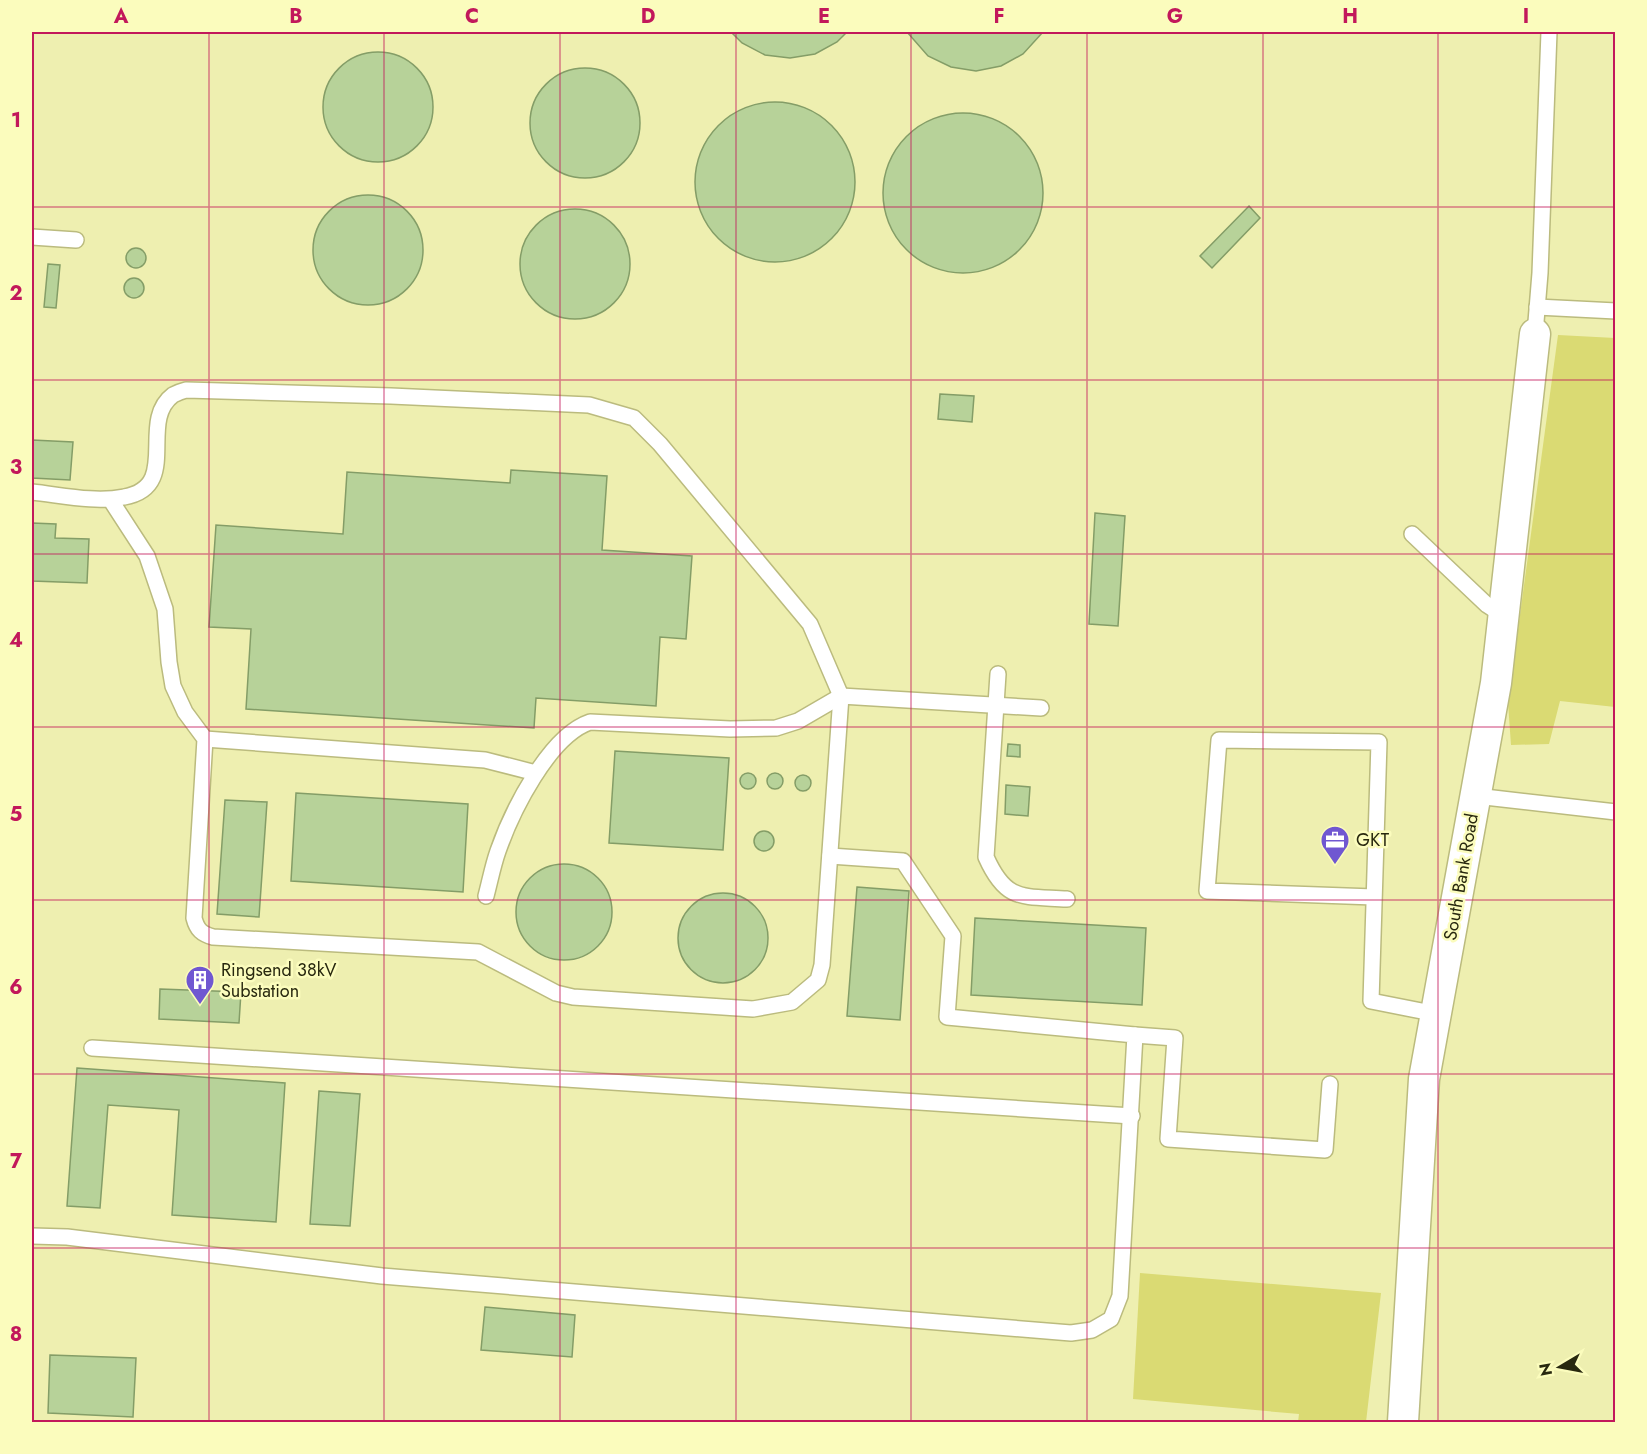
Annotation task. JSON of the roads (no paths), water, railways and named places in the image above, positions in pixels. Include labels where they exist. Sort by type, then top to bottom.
[{"type":"street","name":"South Bank Road","points":[[1403,1422],[1424,1079],[1496,683],[1536,320]]},
{"type":"lane","points":[[1549,32],[1536,320],[1616,311]]},
{"type":"lane","points":[[32,237],[76,240]]},
{"type":"lane","points":[[32,492],[110,499],[139,493],[148,487],[155,474],[159,420],[163,406],[174,395],[186,390],[589,405],[634,418],[660,444],[810,624],[841,696],[822,965],[818,980],[792,1002],[763,1008],[573,997],[556,993],[478,952],[204,935],[196,927],[194,918],[205,739],[185,712],[173,686],[165,609],[147,556],[110,499]]},
{"type":"lane","points":[[1412,534],[1487,605],[1504,616]]},
{"type":"lane","points":[[998,674],[986,857],[995,877],[1004,888],[1018,895],[1067,899]]},
{"type":"lane","points":[[486,896],[498,851],[519,804],[536,773],[568,734],[578,726],[590,722],[730,729],[776,728],[798,721],[841,696],[1041,708]]},
{"type":"lane","points":[[205,739],[485,760],[536,773]]},
{"type":"lane","points":[[1374,897],[1207,891],[1219,740],[1379,742],[1371,1001],[1437,1014]]},
{"type":"lane","points":[[1476,796],[1616,812]]},
{"type":"lane","points":[[830,856],[903,861],[953,936],[948,1017],[1175,1038],[1168,1139],[1325,1150],[1330,1084]]},
{"type":"lane","points":[[32,1236],[67,1237],[382,1276],[1071,1333],[1092,1330],[1111,1319],[1120,1296],[1135,1035]]},
{"type":"lane","points":[[92,1048],[1132,1116]]},
{"type":"place","name":"GKT","points":[[1335,866]]},
{"type":"place","name":"Ringsend 38kV Substation","points":[[200,1006]]}]
